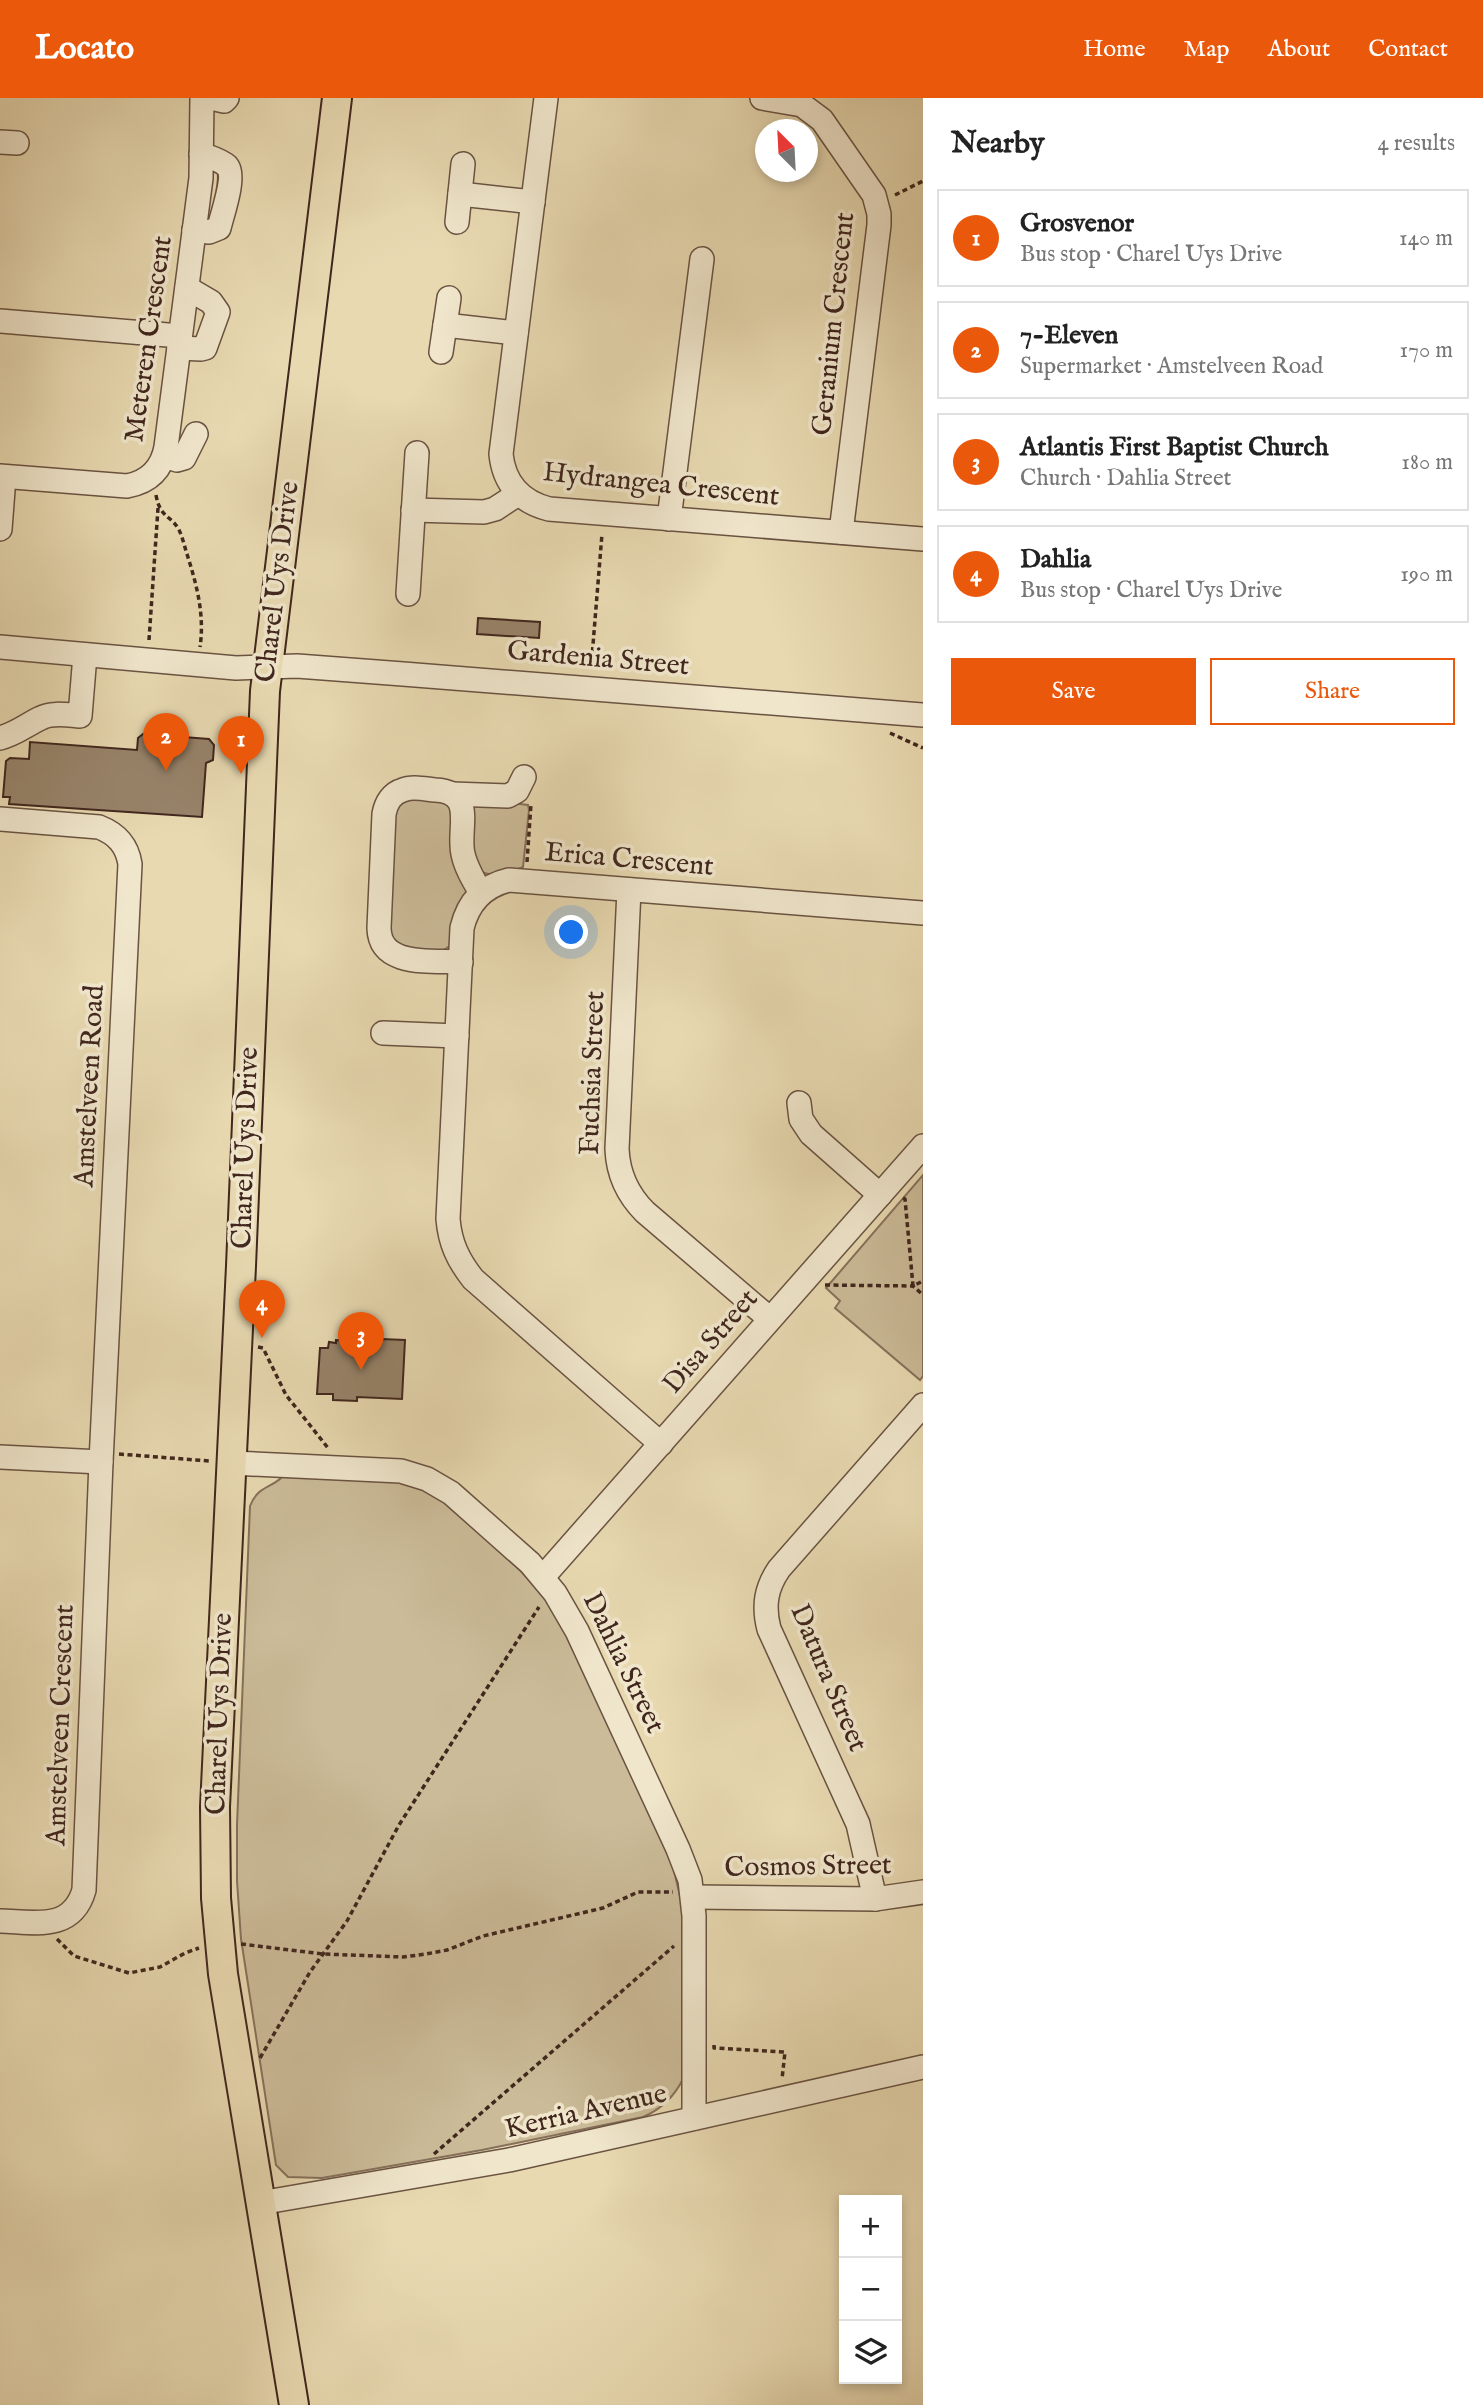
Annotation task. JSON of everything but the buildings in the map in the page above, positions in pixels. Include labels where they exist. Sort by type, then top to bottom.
[{"type":"main road","name":"Charel Uys Drive","points":[[294,2405],[219,1941],[215,1807],[265,691],[337,98]]},
{"type":"street","name":"Meteren Crescent","points":[[0,529],[2,477],[127,486],[146,480],[160,464],[180,342],[201,178],[202,98]]},
{"type":"street","points":[[211,98],[224,101],[227,98]]},
{"type":"street","name":"Hydrangea Crescent","points":[[546,98],[501,454],[505,476],[518,494],[527,501],[549,509],[923,539]]},
{"type":"street","name":"Geranium Crescent","points":[[762,98],[793,102],[817,114],[870,187],[878,204],[879,225],[841,533]]},
{"type":"street","points":[[457,222],[463,164]]},
{"type":"street","points":[[460,194],[533,202]]},
{"type":"street","points":[[669,519],[702,259]]},
{"type":"street","points":[[0,321],[180,342],[205,348],[218,312],[211,302],[187,288]]},
{"type":"street","points":[[442,352],[449,298]]},
{"type":"street","points":[[445,325],[516,333]]},
{"type":"street","points":[[160,464],[184,458],[196,434]]},
{"type":"street","points":[[408,594],[417,453]]},
{"type":"street","points":[[413,510],[484,512],[495,509],[518,494]]},
{"type":"street","name":"Gardenia Street","points":[[0,647],[236,668],[310,667],[923,715]]},
{"type":"street","points":[[0,738],[23,729],[43,716],[86,710],[85,654]]},
{"type":"street","points":[[461,962],[396,956],[383,946],[379,934],[384,814],[387,803],[396,793],[409,788],[442,790],[452,794],[508,796],[517,792],[524,777]]},
{"type":"street","points":[[452,794],[463,809],[463,855],[481,893],[464,918],[449,1231],[457,1255],[473,1279],[661,1444]]},
{"type":"street","name":"Amstelveen Road","points":[[0,819],[99,827],[114,834],[125,847],[130,864],[102,1457]]},
{"type":"street","name":"Erica Crescent","points":[[481,893],[509,880],[923,914]]},
{"type":"street","name":"Fuchsia Street","points":[[629,890],[617,1149],[620,1171],[629,1193],[645,1212],[770,1319]]},
{"type":"street","points":[[383,1033],[457,1036]]},
{"type":"street","points":[[799,1104],[801,1119],[811,1134],[883,1191]]},
{"type":"street","name":"Disa Street","points":[[549,1585],[661,1444],[923,1146]]},
{"type":"street","name":"Datura Street","points":[[875,1899],[858,1824],[769,1629],[766,1595],[779,1569],[923,1405]]},
{"type":"street","points":[[0,1457],[102,1457]]},
{"type":"street","name":"Amstelveen Crescent","points":[[56,1921],[71,1913],[84,1890],[102,1457]]},
{"type":"street","name":"Dahlia Street","points":[[232,1463],[401,1471],[439,1485],[516,1549],[549,1585],[577,1631],[678,1849],[690,1881],[694,1935],[694,2118]]},
{"type":"street","name":"Cosmos Street","points":[[693,1897],[875,1899],[923,1892]]},
{"type":"street","points":[[0,1921],[56,1921]]},
{"type":"street","name":"Kerria Avenue","points":[[260,2203],[509,2160],[923,2067]]},
{"type":"path","points":[[878,204],[923,181]]},
{"type":"path","points":[[145,660],[150,628],[160,464]]},
{"type":"path","points":[[158,506],[166,518],[179,528],[192,570],[203,629],[198,665]]},
{"type":"path","points":[[589,688],[603,513]]},
{"type":"path","points":[[524,777],[532,808],[526,855],[527,882]]},
{"type":"path","points":[[883,1191],[905,1199],[913,1286],[923,1294]]},
{"type":"path","points":[[807,1278],[827,1286],[913,1286],[923,1282]]},
{"type":"path","points":[[237,1345],[263,1348],[286,1395],[330,1450],[340,1468]]},
{"type":"path","points":[[102,1457],[232,1463]]},
{"type":"path","points":[[240,2081],[266,2050],[310,1972],[346,1921],[399,1825],[545,1598],[549,1585]]},
{"type":"path","points":[[56,1921],[47,1931],[74,1956],[129,1973],[160,1967],[186,1953],[219,1941],[323,1954],[402,1957],[426,1954],[447,1950],[483,1936],[593,1911],[638,1892],[667,1891],[693,1897]]},
{"type":"path","points":[[427,2174],[434,2152],[682,1939],[694,1935]]},
{"type":"path","points":[[714,2035],[714,2048],[785,2052],[781,2099]]},
{"type":"shaded area","points":[[399,798],[449,800],[467,891],[451,945],[441,952],[389,945],[391,813]]},
{"type":"shaded area","points":[[477,803],[528,805],[523,867],[510,872],[483,873],[473,865],[472,808]]},
{"type":"shaded area","points":[[923,1175],[923,1376],[920,1380],[835,1308],[840,1301],[826,1288]]},
{"type":"shaded area","points":[[284,1475],[383,1479],[426,1489],[502,1551],[560,1619],[671,1858],[683,1909],[683,2079],[667,2102],[650,2114],[482,2150],[322,2178],[288,2177],[276,2165],[241,1939],[237,1825],[250,1506],[257,1494]]},
{"type":"place","name":"7-Eleven","points":[[166,771]]},
{"type":"place","name":"Grosvenor","points":[[241,774]]},
{"type":"place","name":"Dahlia","points":[[262,1338]]},
{"type":"place","name":"Atlantis First Baptist Church","points":[[361,1370]]}]
